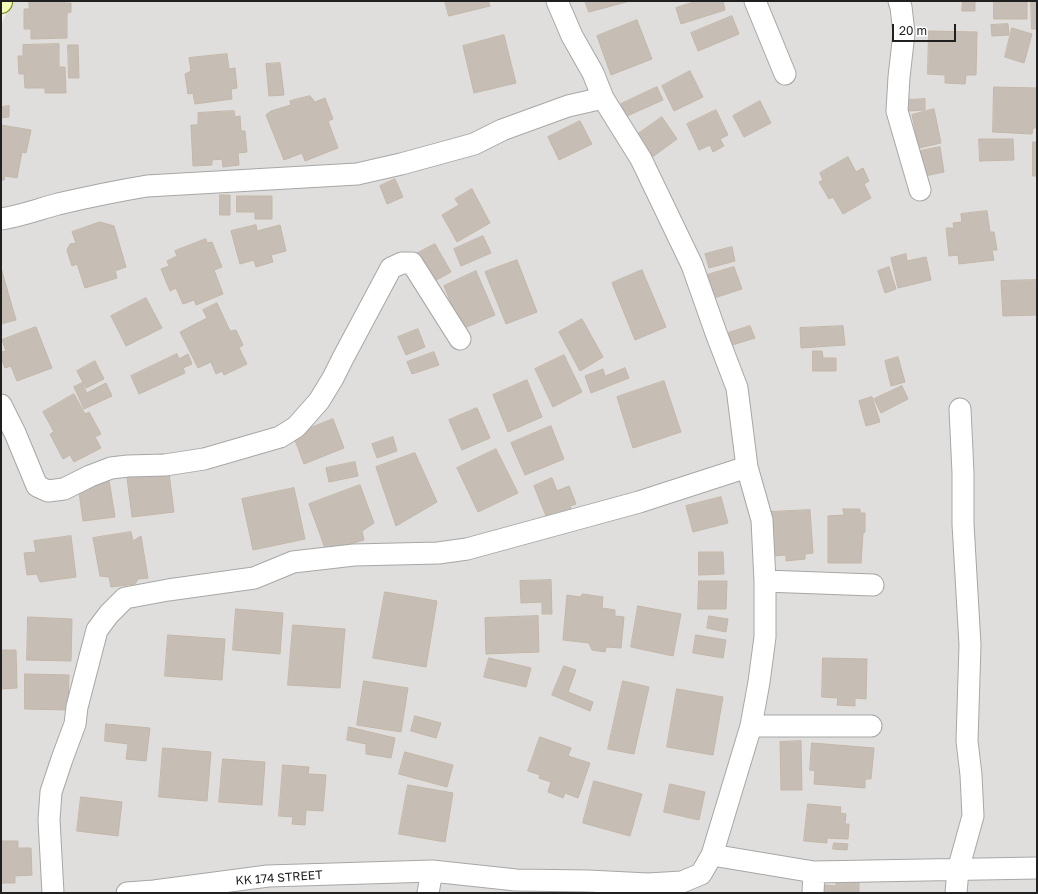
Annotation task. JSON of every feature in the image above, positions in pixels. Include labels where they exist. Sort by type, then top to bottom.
[{"type":"street","name":"KK 174 STREET","points":[[127,893],[154,892],[268,876],[432,871],[515,886],[588,881],[648,884],[682,882],[701,874],[712,855],[751,726],[765,637],[765,581],[762,520],[747,467],[737,388],[692,265],[641,159],[603,98],[593,73],[572,36],[557,1]]},
{"type":"street","points":[[755,1],[785,74]]},
{"type":"street","points":[[899,1],[904,33],[898,77],[897,111],[920,190]]},
{"type":"street","points":[[1,219],[19,216],[58,204],[147,186],[357,174],[401,164],[474,144],[502,130],[568,106],[603,98]]},
{"type":"street","points":[[1,405],[15,433],[37,486],[48,491],[64,489],[90,476],[111,468],[165,465],[204,459],[280,437],[296,427],[319,401],[333,378],[391,268],[402,263],[412,263],[460,339]]},
{"type":"street","points":[[956,893],[958,870],[973,816],[971,775],[967,741],[970,646],[960,409]]},
{"type":"street","points":[[53,893],[49,820],[51,792],[76,724],[77,707],[97,630],[109,614],[125,598],[168,590],[254,578],[293,562],[354,555],[438,553],[467,549],[638,502],[747,467]]},
{"type":"street","points":[[765,581],[873,585]]},
{"type":"street","points":[[751,726],[871,726]]},
{"type":"street","points":[[712,855],[814,872],[1037,868]]},
{"type":"street","points":[[428,893],[432,871]]},
{"type":"street","points":[[813,893],[814,872]]},
{"type":"shaded area","points":[[12,1],[1037,1],[1037,893],[1,893],[1,25]]},
{"type":"building","points":[[29,1],[65,1],[65,3],[71,3],[71,12],[67,13],[67,38],[31,39],[31,29],[24,29],[24,9],[29,9]]},
{"type":"building","points":[[445,1],[488,1],[490,6],[449,16]]},
{"type":"building","points":[[585,1],[630,1],[589,12]]},
{"type":"building","points":[[697,1],[723,1],[725,10],[681,24],[676,8]]},
{"type":"building","points":[[963,1],[975,1],[975,11],[962,11]]},
{"type":"building","points":[[994,1],[1027,1],[1027,19],[994,19]]},
{"type":"building","points":[[1031,1],[1037,1],[1037,29],[1032,29]]},
{"type":"building","points":[[732,16],[739,34],[698,51],[691,33]]},
{"type":"building","points":[[637,20],[652,59],[611,75],[597,36]]},
{"type":"building","points":[[1008,24],[1009,35],[992,36],[991,25]]},
{"type":"building","points":[[1012,28],[1032,34],[1024,63],[1005,57]]},
{"type":"building","points":[[929,31],[977,32],[976,75],[966,75],[965,84],[945,83],[945,75],[928,74]]},
{"type":"building","points":[[504,35],[516,83],[474,93],[463,46]]},
{"type":"building","points":[[59,44],[59,67],[65,67],[66,93],[45,93],[45,88],[25,88],[24,74],[19,74],[18,56],[23,56],[23,45]]},
{"type":"building","points":[[68,45],[78,45],[79,78],[69,78]]},
{"type":"building","points":[[227,54],[229,69],[235,68],[237,88],[231,89],[232,99],[195,104],[193,93],[188,94],[185,74],[191,71],[189,58]]},
{"type":"building","points":[[280,63],[284,95],[269,96],[266,64]]},
{"type":"building","points":[[690,71],[703,97],[674,111],[662,86]]},
{"type":"building","points":[[657,87],[663,100],[627,116],[621,104]]},
{"type":"building","points":[[994,87],[1037,88],[1037,128],[1033,128],[1032,134],[993,132]]},
{"type":"building","points":[[310,96],[315,102],[325,98],[333,119],[328,121],[338,148],[305,161],[302,153],[284,160],[266,115],[271,111],[291,105],[290,101]]},
{"type":"building","points":[[925,99],[925,110],[909,111],[908,100]]},
{"type":"building","points":[[760,101],[771,123],[744,137],[733,116]]},
{"type":"building","points":[[9,106],[9,117],[1,118],[1,107]]},
{"type":"building","points":[[934,109],[941,143],[919,148],[912,115]]},
{"type":"building","points":[[716,110],[728,135],[720,139],[724,146],[713,152],[710,145],[699,150],[687,124]]},
{"type":"building","points":[[234,111],[235,117],[240,116],[241,131],[245,131],[247,152],[238,153],[239,165],[223,167],[222,159],[212,160],[212,165],[193,166],[191,125],[198,125],[198,113]]},
{"type":"building","points":[[662,117],[677,139],[651,158],[635,136]]},
{"type":"building","points":[[580,121],[592,144],[559,160],[548,137]]},
{"type":"building","points":[[1,125],[31,130],[26,153],[22,152],[17,178],[5,176],[4,180],[1,180]]},
{"type":"building","points":[[979,139],[1013,139],[1014,160],[980,161]]},
{"type":"building","points":[[1033,142],[1037,142],[1037,176],[1033,176]]},
{"type":"building","points":[[940,147],[944,172],[925,176],[920,151]]},
{"type":"building","points":[[848,157],[856,172],[863,168],[869,181],[864,184],[871,198],[843,214],[833,197],[829,199],[819,182],[823,180],[820,173]]},
{"type":"building","points":[[395,179],[403,197],[387,204],[380,186]]},
{"type":"building","points":[[472,189],[490,223],[457,242],[442,215],[459,205],[455,199]]},
{"type":"building","points":[[220,195],[230,195],[230,215],[220,215]]},
{"type":"building","points":[[237,196],[272,196],[272,219],[255,219],[255,212],[237,212]]},
{"type":"building","points":[[987,211],[990,232],[994,232],[997,250],[992,250],[994,260],[959,264],[958,255],[949,256],[946,228],[954,228],[953,223],[962,222],[961,214]]},
{"type":"building","points":[[100,222],[114,226],[126,267],[115,271],[117,278],[85,288],[77,264],[72,266],[67,250],[70,244],[76,243],[72,232]]},
{"type":"building","points":[[256,225],[257,231],[280,225],[286,251],[271,255],[273,262],[256,267],[254,260],[240,264],[231,231]]},
{"type":"building","points":[[483,236],[491,253],[461,266],[454,249]]},
{"type":"building","points":[[206,239],[207,243],[212,242],[222,267],[214,270],[223,294],[196,305],[194,300],[183,304],[176,288],[170,291],[161,269],[169,266],[167,261],[177,256],[175,251]]},
{"type":"building","points":[[435,244],[451,272],[431,283],[416,254]]},
{"type":"building","points":[[732,247],[735,261],[709,268],[705,254]]},
{"type":"building","points":[[906,254],[907,261],[926,257],[931,280],[898,288],[891,258]]},
{"type":"building","points":[[517,260],[537,312],[506,324],[485,272]]},
{"type":"building","points":[[734,267],[742,289],[714,298],[707,275]]},
{"type":"building","points":[[889,267],[896,289],[885,293],[878,271]]},
{"type":"building","points":[[1,268],[16,320],[1,324]]},
{"type":"building","points":[[642,270],[666,327],[635,340],[612,283]]},
{"type":"building","points":[[476,271],[495,315],[462,329],[444,286]]},
{"type":"building","points":[[1037,280],[1037,315],[1003,316],[1001,281]]},
{"type":"building","points":[[146,298],[162,328],[126,346],[111,316]]},
{"type":"building","points":[[217,303],[230,331],[236,330],[243,345],[239,348],[247,364],[224,375],[222,371],[216,374],[211,362],[198,368],[180,332],[207,318],[203,310]]},
{"type":"building","points":[[582,319],[603,357],[580,371],[559,332]]},
{"type":"building","points":[[750,326],[755,338],[729,346],[725,334]]},
{"type":"building","points":[[843,326],[845,345],[801,348],[800,328]]},
{"type":"building","points":[[36,327],[52,368],[17,381],[11,366],[5,368],[1,358],[1,352],[6,351],[2,340]]},
{"type":"building","points":[[418,329],[425,347],[406,355],[398,337]]},
{"type":"building","points":[[813,351],[822,351],[823,358],[836,358],[836,371],[813,371]]},
{"type":"building","points":[[434,352],[439,365],[412,374],[407,362]]},
{"type":"building","points":[[177,354],[179,359],[188,354],[192,364],[183,368],[185,373],[139,394],[131,376]]},
{"type":"building","points":[[564,355],[582,392],[553,407],[535,369]]},
{"type":"building","points":[[898,357],[905,382],[891,386],[885,361]]},
{"type":"building","points":[[95,361],[104,379],[86,388],[77,371]]},
{"type":"building","points":[[625,368],[629,378],[591,393],[585,376],[603,369],[605,376]]},
{"type":"building","points":[[527,380],[542,417],[508,432],[493,395]]},
{"type":"building","points":[[664,381],[681,432],[633,448],[617,397]]},
{"type":"building","points":[[82,383],[87,393],[106,383],[112,396],[84,409],[74,387]]},
{"type":"building","points":[[902,386],[908,399],[881,413],[874,399]]},
{"type":"building","points":[[74,394],[85,414],[89,412],[101,434],[95,437],[101,448],[74,462],[70,455],[63,459],[50,434],[54,432],[43,412]]},
{"type":"building","points":[[872,397],[880,422],[866,426],[859,401]]},
{"type":"building","points":[[477,408],[490,438],[462,450],[449,420]]},
{"type":"building","points":[[333,419],[344,448],[304,464],[293,435]]},
{"type":"building","points":[[551,426],[564,459],[525,475],[511,443]]},
{"type":"building","points":[[393,437],[397,451],[377,458],[372,444]]},
{"type":"building","points":[[496,449],[518,493],[478,512],[457,468]]},
{"type":"building","points":[[415,453],[437,502],[396,526],[376,467]]},
{"type":"building","points":[[355,462],[358,476],[329,482],[326,468]]},
{"type":"building","points":[[169,473],[174,512],[132,517],[127,478]]},
{"type":"building","points":[[552,478],[557,491],[569,486],[576,504],[570,506],[574,516],[550,526],[534,486]]},
{"type":"building","points":[[109,480],[115,517],[83,521],[78,485]]},
{"type":"building","points":[[360,485],[374,523],[362,531],[364,540],[326,551],[309,504]]},
{"type":"building","points":[[294,488],[305,539],[253,550],[242,499]]},
{"type":"building","points":[[721,497],[728,523],[693,532],[686,506]]},
{"type":"building","points":[[843,509],[860,509],[860,513],[865,513],[865,532],[863,533],[861,563],[828,563],[828,516],[844,515]]},
{"type":"building","points":[[810,510],[813,553],[805,554],[805,559],[786,561],[786,555],[773,556],[770,512]]},
{"type":"building","points":[[131,532],[133,541],[141,536],[148,578],[138,579],[135,584],[111,587],[109,577],[100,576],[93,538]]},
{"type":"building","points":[[71,536],[76,577],[40,582],[37,574],[27,575],[24,553],[36,552],[34,541]]},
{"type":"building","points":[[699,552],[723,552],[724,574],[699,575]]},
{"type":"building","points":[[551,580],[552,614],[542,614],[542,602],[521,603],[520,581]]},
{"type":"building","points":[[699,581],[727,581],[726,609],[698,609]]},
{"type":"building","points":[[385,592],[437,601],[426,667],[373,658]]},
{"type":"building","points":[[583,594],[603,597],[602,608],[615,610],[615,616],[624,617],[621,648],[606,647],[605,652],[592,650],[589,643],[563,640],[567,595],[580,597]]},
{"type":"building","points":[[638,606],[681,614],[673,656],[631,647]]},
{"type":"building","points":[[236,609],[283,613],[280,654],[233,650]]},
{"type":"building","points":[[538,616],[539,652],[486,654],[485,618]]},
{"type":"building","points":[[709,616],[728,619],[726,632],[707,628]]},
{"type":"building","points":[[28,617],[72,619],[71,661],[27,660]]},
{"type":"building","points":[[293,625],[345,629],[340,688],[288,685]]},
{"type":"building","points":[[168,635],[225,639],[222,680],[165,676]]},
{"type":"building","points":[[696,635],[726,640],[723,658],[693,653]]},
{"type":"building","points":[[1,650],[16,650],[17,688],[1,689]]},
{"type":"building","points":[[489,658],[531,668],[526,687],[484,677]]},
{"type":"building","points":[[823,658],[867,659],[866,699],[855,698],[855,706],[837,705],[838,698],[822,697]]},
{"type":"building","points":[[564,666],[576,670],[568,692],[593,702],[590,711],[552,695]]},
{"type":"building","points":[[25,674],[69,675],[68,710],[25,709]]},
{"type":"building","points":[[364,681],[408,688],[401,732],[357,725]]},
{"type":"building","points":[[623,681],[649,687],[634,754],[608,749]]},
{"type":"building","points":[[677,689],[723,697],[713,755],[667,747]]},
{"type":"building","points":[[415,716],[441,723],[436,738],[411,731]]},
{"type":"building","points":[[106,724],[150,728],[146,761],[126,759],[128,744],[105,741]]},
{"type":"building","points":[[349,727],[395,738],[391,758],[366,754],[366,744],[347,740]]},
{"type":"building","points":[[540,737],[571,748],[568,756],[590,763],[578,798],[565,793],[563,798],[548,792],[551,782],[539,778],[540,775],[528,771]]},
{"type":"building","points":[[801,741],[802,790],[781,790],[780,742]]},
{"type":"building","points":[[812,743],[874,748],[871,779],[865,779],[865,788],[814,784],[815,771],[810,770]]},
{"type":"building","points":[[163,748],[211,752],[207,801],[159,797]]},
{"type":"building","points":[[405,752],[453,765],[447,787],[399,774]]},
{"type":"building","points":[[223,759],[265,762],[262,805],[219,802]]},
{"type":"building","points":[[283,765],[309,767],[308,774],[326,775],[323,811],[306,810],[305,825],[292,824],[293,817],[279,816]]},
{"type":"building","points":[[594,781],[642,794],[630,836],[583,823]]},
{"type":"building","points":[[670,784],[705,792],[699,820],[664,812]]},
{"type":"building","points":[[408,785],[453,793],[445,842],[399,834]]},
{"type":"building","points":[[81,797],[122,802],[118,836],[77,831]]},
{"type":"building","points":[[808,804],[841,807],[840,813],[846,814],[845,824],[849,824],[848,839],[827,838],[827,843],[804,841]]},
{"type":"building","points":[[1,841],[18,841],[18,848],[31,848],[32,875],[15,876],[15,883],[1,883]]},
{"type":"building","points":[[834,843],[848,844],[847,850],[833,849]]},
{"type":"building","points":[[836,882],[859,882],[859,893],[822,893],[822,885],[836,886]]}]
